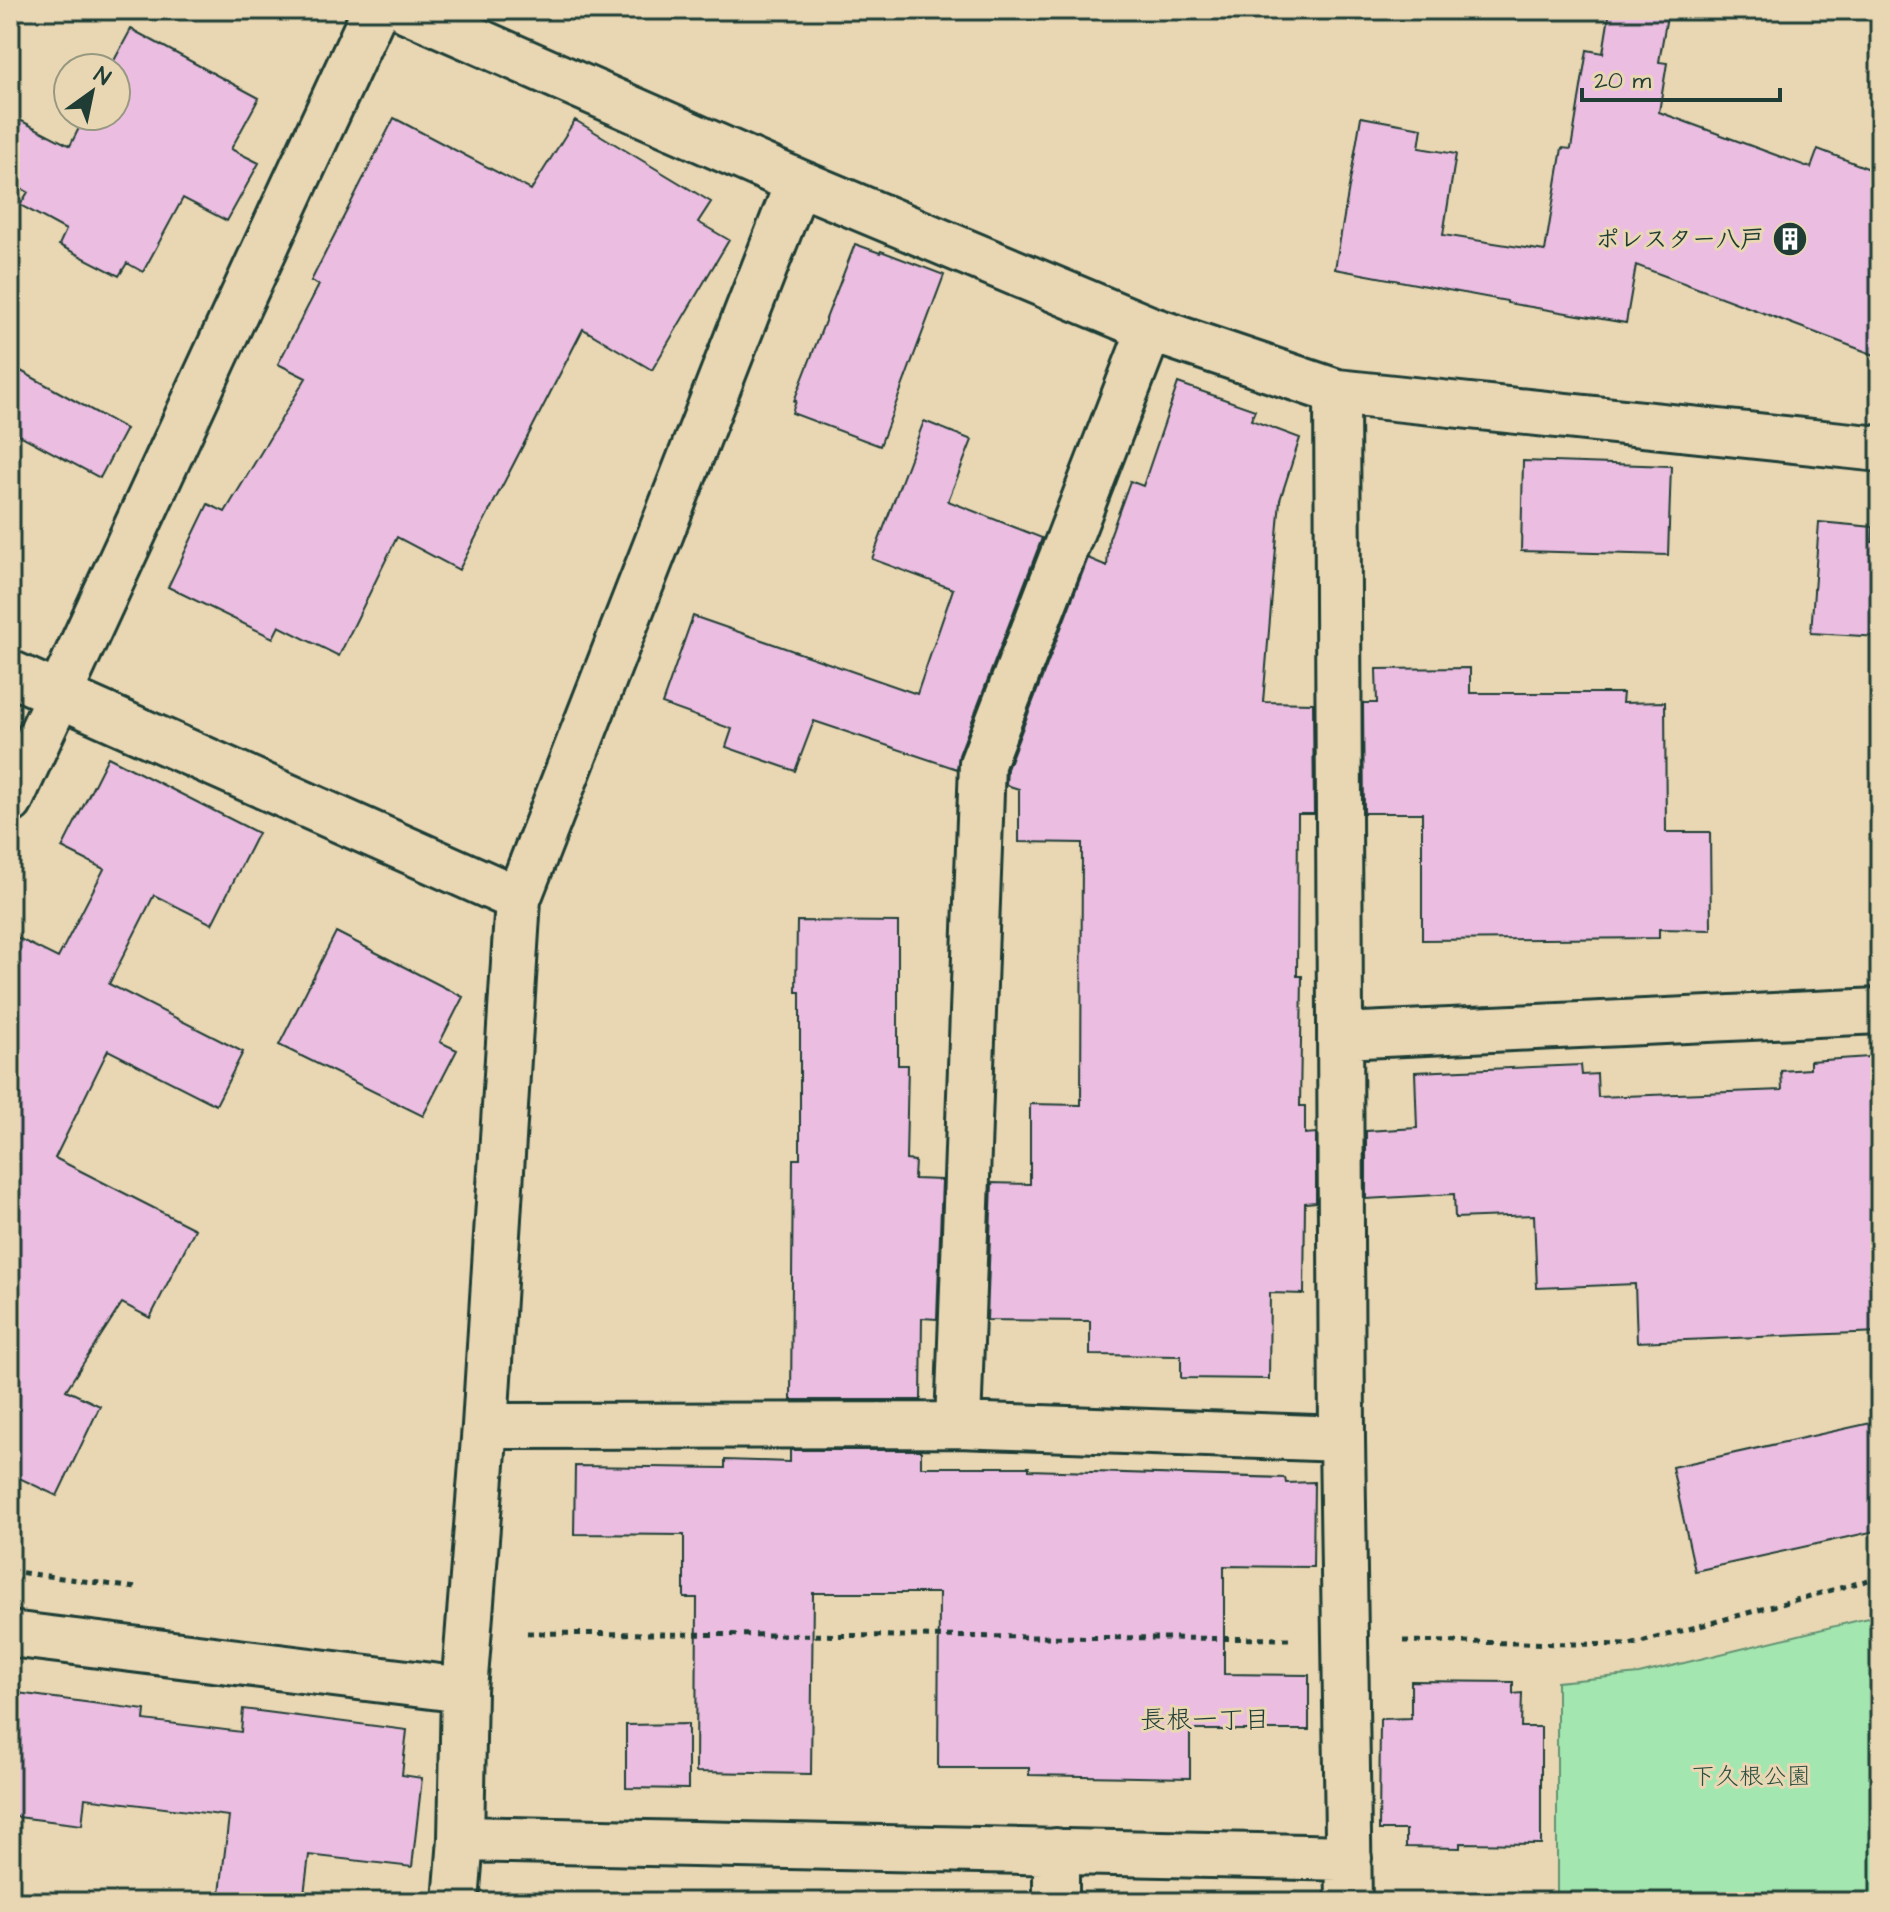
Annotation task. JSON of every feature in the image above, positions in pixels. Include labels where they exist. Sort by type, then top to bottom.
[{"type":"street","points":[[10,801],[375,10]]},
{"type":"street","points":[[407,10],[798,182],[1150,329],[1337,392],[1880,449]]},
{"type":"street","points":[[456,1902],[461,1839],[464,1690],[485,1426],[518,899],[798,182]]},
{"type":"street","points":[[958,1425],[982,764],[1150,329]]},
{"type":"street","points":[[1337,392],[1342,1439],[1349,1902]]},
{"type":"street","points":[[10,673],[518,899]]},
{"type":"street","points":[[1341,1036],[1880,1011]]},
{"type":"street","points":[[485,1426],[958,1425],[1342,1439]]},
{"type":"street","points":[[10,1634],[464,1690]]},
{"type":"street","points":[[461,1839],[1349,1858]]},
{"type":"street","points":[[1056,1851],[1056,1902]]},
{"type":"path","points":[[10,1571],[137,1588]]},
{"type":"path","points":[[469,1633],[1630,1645],[1880,1577]]},
{"type":"green space","name":"下久根公園","points":[[1880,1615],[1880,1902],[1557,1902],[1557,1682],[1639,1674]]},
{"type":"building","points":[[1610,10],[1668,10],[1659,62],[1667,63],[1659,112],[1811,168],[1818,149],[1880,173],[1880,357],[1636,265],[1626,323],[1335,269],[1361,117],[1422,128],[1419,148],[1456,154],[1443,235],[1545,251],[1562,148],[1571,149],[1587,50],[1603,53]]},
{"type":"building","points":[[131,29],[259,98],[231,149],[259,163],[227,221],[183,198],[143,272],[127,263],[119,276],[59,245],[66,230],[20,205],[28,192],[10,182],[10,115],[70,146],[77,132],[132,132],[132,52],[119,52]]},
{"type":"building","points":[[394,118],[531,190],[575,120],[711,202],[698,222],[729,240],[652,370],[583,329],[459,570],[397,537],[339,656],[279,626],[273,638],[168,587],[208,504],[225,512],[306,378],[278,364],[319,285],[311,281]]},
{"type":"building","points":[[855,244],[944,275],[880,446],[792,413]]},
{"type":"building","points":[[10,365],[126,429],[100,478],[10,430]]},
{"type":"building","points":[[1178,383],[1255,410],[1251,420],[1300,438],[1280,500],[1263,702],[1313,703],[1314,814],[1298,814],[1297,976],[1302,976],[1300,1106],[1305,1106],[1305,1134],[1316,1133],[1316,1202],[1305,1203],[1304,1294],[1270,1293],[1269,1379],[1181,1378],[1181,1356],[1090,1355],[1090,1321],[987,1320],[992,1183],[1030,1184],[1030,1104],[1081,1105],[1082,843],[1019,842],[1019,789],[1006,785],[1007,769],[1088,558],[1107,566],[1109,539],[1130,481],[1143,486]]},
{"type":"building","points":[[924,421],[972,440],[948,501],[1042,538],[959,755],[957,769],[814,721],[795,771],[726,747],[732,729],[662,704],[693,616],[917,694],[953,589],[872,559]]},
{"type":"building","points":[[1523,461],[1671,466],[1668,555],[1521,551]]},
{"type":"building","points":[[1819,522],[1873,527],[1872,542],[1880,542],[1880,637],[1811,633]]},
{"type":"building","points":[[1470,668],[1470,693],[1623,693],[1622,703],[1665,702],[1666,832],[1710,832],[1711,930],[1659,929],[1659,938],[1422,940],[1422,813],[1364,813],[1363,703],[1377,703],[1376,669]]},
{"type":"building","points":[[108,757],[258,833],[212,924],[154,895],[109,984],[243,1052],[216,1105],[108,1050],[55,1158],[195,1229],[150,1318],[122,1303],[66,1390],[100,1406],[57,1496],[10,1476],[10,934],[58,958],[104,869],[62,848]]},
{"type":"building","points":[[797,921],[898,922],[898,1065],[908,1065],[906,1160],[915,1161],[914,1179],[942,1180],[937,1319],[922,1318],[921,1400],[791,1400],[793,1159],[800,1159]]},
{"type":"building","points":[[336,932],[463,997],[440,1042],[457,1050],[423,1116],[279,1045]]},
{"type":"building","points":[[1869,1057],[1877,1221],[1880,1221],[1880,1332],[1637,1342],[1635,1284],[1537,1288],[1534,1215],[1455,1218],[1454,1194],[1366,1199],[1366,1131],[1417,1128],[1415,1072],[1581,1065],[1582,1075],[1597,1074],[1598,1097],[1782,1090],[1781,1071],[1810,1069],[1810,1061]]},
{"type":"building","points":[[1880,1421],[1880,1530],[1695,1571],[1672,1467]]},
{"type":"building","points":[[790,1450],[921,1450],[921,1467],[1029,1467],[1029,1470],[1285,1478],[1286,1483],[1314,1482],[1313,1567],[1224,1566],[1224,1674],[1309,1675],[1309,1730],[1190,1730],[1190,1778],[1029,1775],[1029,1768],[938,1768],[939,1593],[813,1593],[811,1774],[696,1772],[697,1598],[684,1598],[684,1535],[574,1534],[575,1466],[725,1468],[725,1460],[790,1462]]},
{"type":"building","points":[[1411,1681],[1513,1682],[1513,1694],[1522,1693],[1521,1727],[1541,1727],[1541,1844],[1460,1843],[1460,1848],[1406,1847],[1406,1830],[1379,1830],[1380,1719],[1411,1718]]},
{"type":"building","points":[[10,1692],[145,1710],[144,1720],[241,1732],[243,1709],[407,1730],[402,1775],[422,1778],[412,1867],[309,1855],[303,1902],[219,1902],[229,1816],[85,1798],[82,1825],[10,1816]]},
{"type":"building","points":[[688,1724],[688,1789],[626,1788],[626,1725]]},
{"type":"place","name":"ポレスター八戸","points":[[1790,239]]},
{"type":"district","name":"長根一丁目","points":[[1205,1719]]}]
